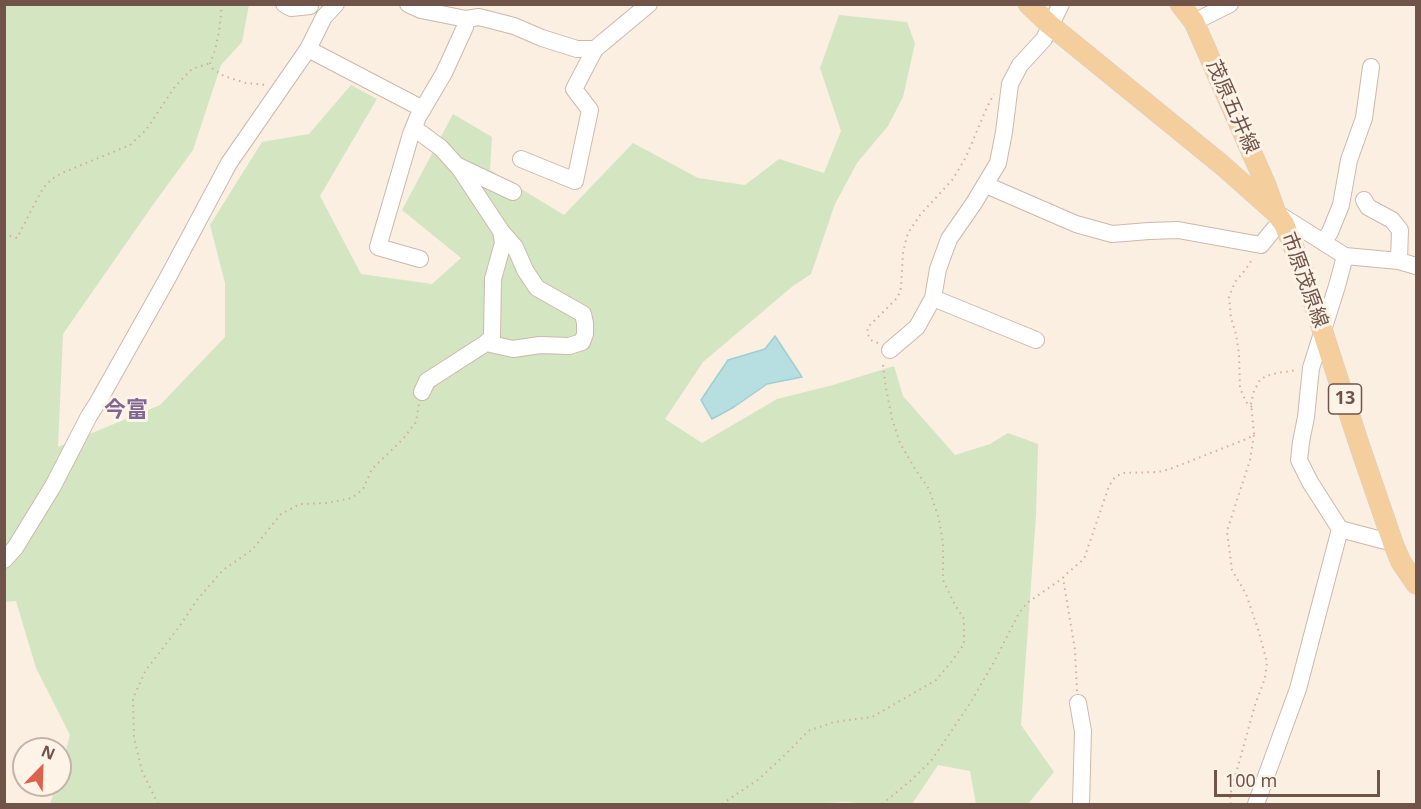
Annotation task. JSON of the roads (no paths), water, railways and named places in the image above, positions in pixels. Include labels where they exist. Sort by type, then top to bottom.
[{"type":"main road","name":"市原茂原線","points":[[1028,4],[1050,25],[1163,116],[1280,219],[1303,270],[1401,562],[1416,584]]},
{"type":"main road","name":"茂原五井線","points":[[1180,4],[1194,22],[1280,219]]},
{"type":"street","points":[[284,4],[291,8],[310,5],[324,17]]},
{"type":"street","points":[[4,560],[15,548],[53,486],[88,416],[166,281],[229,163],[308,49],[324,17],[336,4]]},
{"type":"street","points":[[408,4],[421,10],[476,14],[577,49],[595,49]]},
{"type":"street","points":[[521,159],[575,181],[590,110],[574,89],[595,49],[649,4]]},
{"type":"street","points":[[890,350],[917,327],[933,298],[938,269],[949,239],[986,185],[998,163],[1010,84],[1020,65],[1044,39],[1061,4]]},
{"type":"street","points":[[1194,22],[1230,4]]},
{"type":"street","points":[[420,259],[378,247],[414,128],[444,73],[465,27],[476,14]]},
{"type":"street","points":[[308,49],[423,109]]},
{"type":"street","points":[[1324,241],[1341,204],[1349,160],[1364,118],[1371,68]]},
{"type":"street","points":[[414,128],[441,148],[457,166],[501,231],[515,247],[525,270],[537,288],[583,314],[585,334],[582,342],[569,346],[540,345],[513,349],[486,343]]},
{"type":"street","points":[[457,166],[513,192]]},
{"type":"street","points":[[986,185],[1076,224],[1101,232],[1112,234],[1178,230],[1260,245],[1280,219],[1324,241],[1346,256],[1399,261],[1416,266]]},
{"type":"street","points":[[1364,200],[1368,207],[1392,220],[1400,230],[1399,261]]},
{"type":"street","points":[[422,392],[427,381],[486,343],[492,336],[493,279],[503,243],[501,231]]},
{"type":"street","points":[[1346,256],[1311,368],[1299,460],[1340,529],[1394,543]]},
{"type":"street","points":[[933,298],[1036,340]]},
{"type":"street","points":[[1256,804],[1298,690],[1340,529]]},
{"type":"street","points":[[1078,703],[1083,731],[1080,804]]},
{"type":"water","points":[[775,336],[802,377],[767,384],[712,419],[701,400],[728,360],[765,349]]},
{"type":"district","name":"今富","points":[[126,411]]}]
